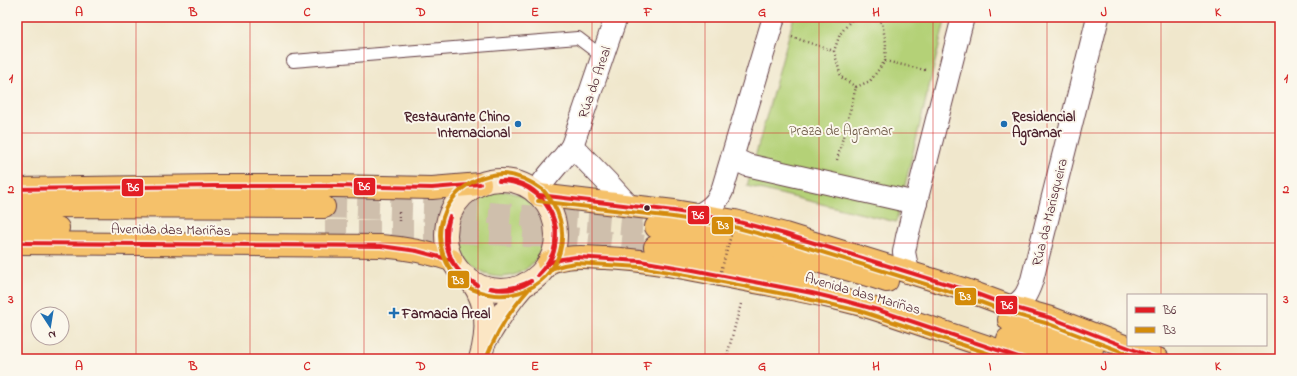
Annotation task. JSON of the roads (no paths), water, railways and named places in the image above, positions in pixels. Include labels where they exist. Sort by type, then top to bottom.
[{"type":"highway","points":[[17,188],[330,186],[432,188],[480,184]]},
{"type":"highway","points":[[538,194],[699,215],[735,221],[785,234],[966,290],[1012,307],[1051,318],[1158,359]]},
{"type":"highway","name":"Avenida das Mariñas","points":[[17,206],[324,206]]},
{"type":"highway","name":"Avenida das Mariñas","points":[[17,228],[325,231]]},
{"type":"highway","name":"Avenida das Mariñas","points":[[1066,359],[915,308],[838,285],[721,258],[656,237],[694,233],[846,268],[984,312],[1117,359]]},
{"type":"highway","points":[[17,243],[381,246],[426,252],[451,260]]},
{"type":"highway","points":[[548,263],[573,256],[621,259],[656,263],[792,288],[858,303],[1024,359]]},
{"type":"street","name":"Rúa do Areal","points":[[538,194],[544,179],[562,160],[572,146],[616,17]]},
{"type":"street","points":[[908,272],[904,252],[907,237],[963,17]]},
{"type":"street","name":"Rúa da Marisqueira","points":[[1012,307],[1026,295],[1032,280],[1098,17]]},
{"type":"street","points":[[699,215],[711,208],[717,202],[722,191],[773,24]]},
{"type":"street","points":[[572,146],[628,205]]},
{"type":"street","points":[[732,158],[747,165],[916,203]]},
{"type":"street","points":[[495,181],[511,181],[521,184],[538,194],[548,206],[555,225],[556,235],[553,254],[538,276],[525,284],[512,289],[498,290],[480,286],[460,273],[451,260],[446,238],[446,227],[449,216],[461,196],[480,184],[495,181]]},
{"type":"street","points":[[472,282],[480,296],[485,313],[486,323],[482,351]]},
{"type":"street","points":[[482,351],[503,310],[525,284]]},
{"type":"lane","points":[[293,61],[578,38],[602,57]]},
{"type":"tunnel","points":[[324,207],[479,212],[656,227]]},
{"type":"tunnel","points":[[325,231],[430,231],[563,237],[655,247]]},
{"type":"place","name":"Restaurante Chino Internacional","points":[[518,124]]},
{"type":"place","name":"Residencial Agramar","points":[[1004,124]]},
{"type":"place","name":"Farmacia Areal","points":[[394,313]]},
{"type":"park label","name":"Praza de Agramar","points":[[841,130]]}]
